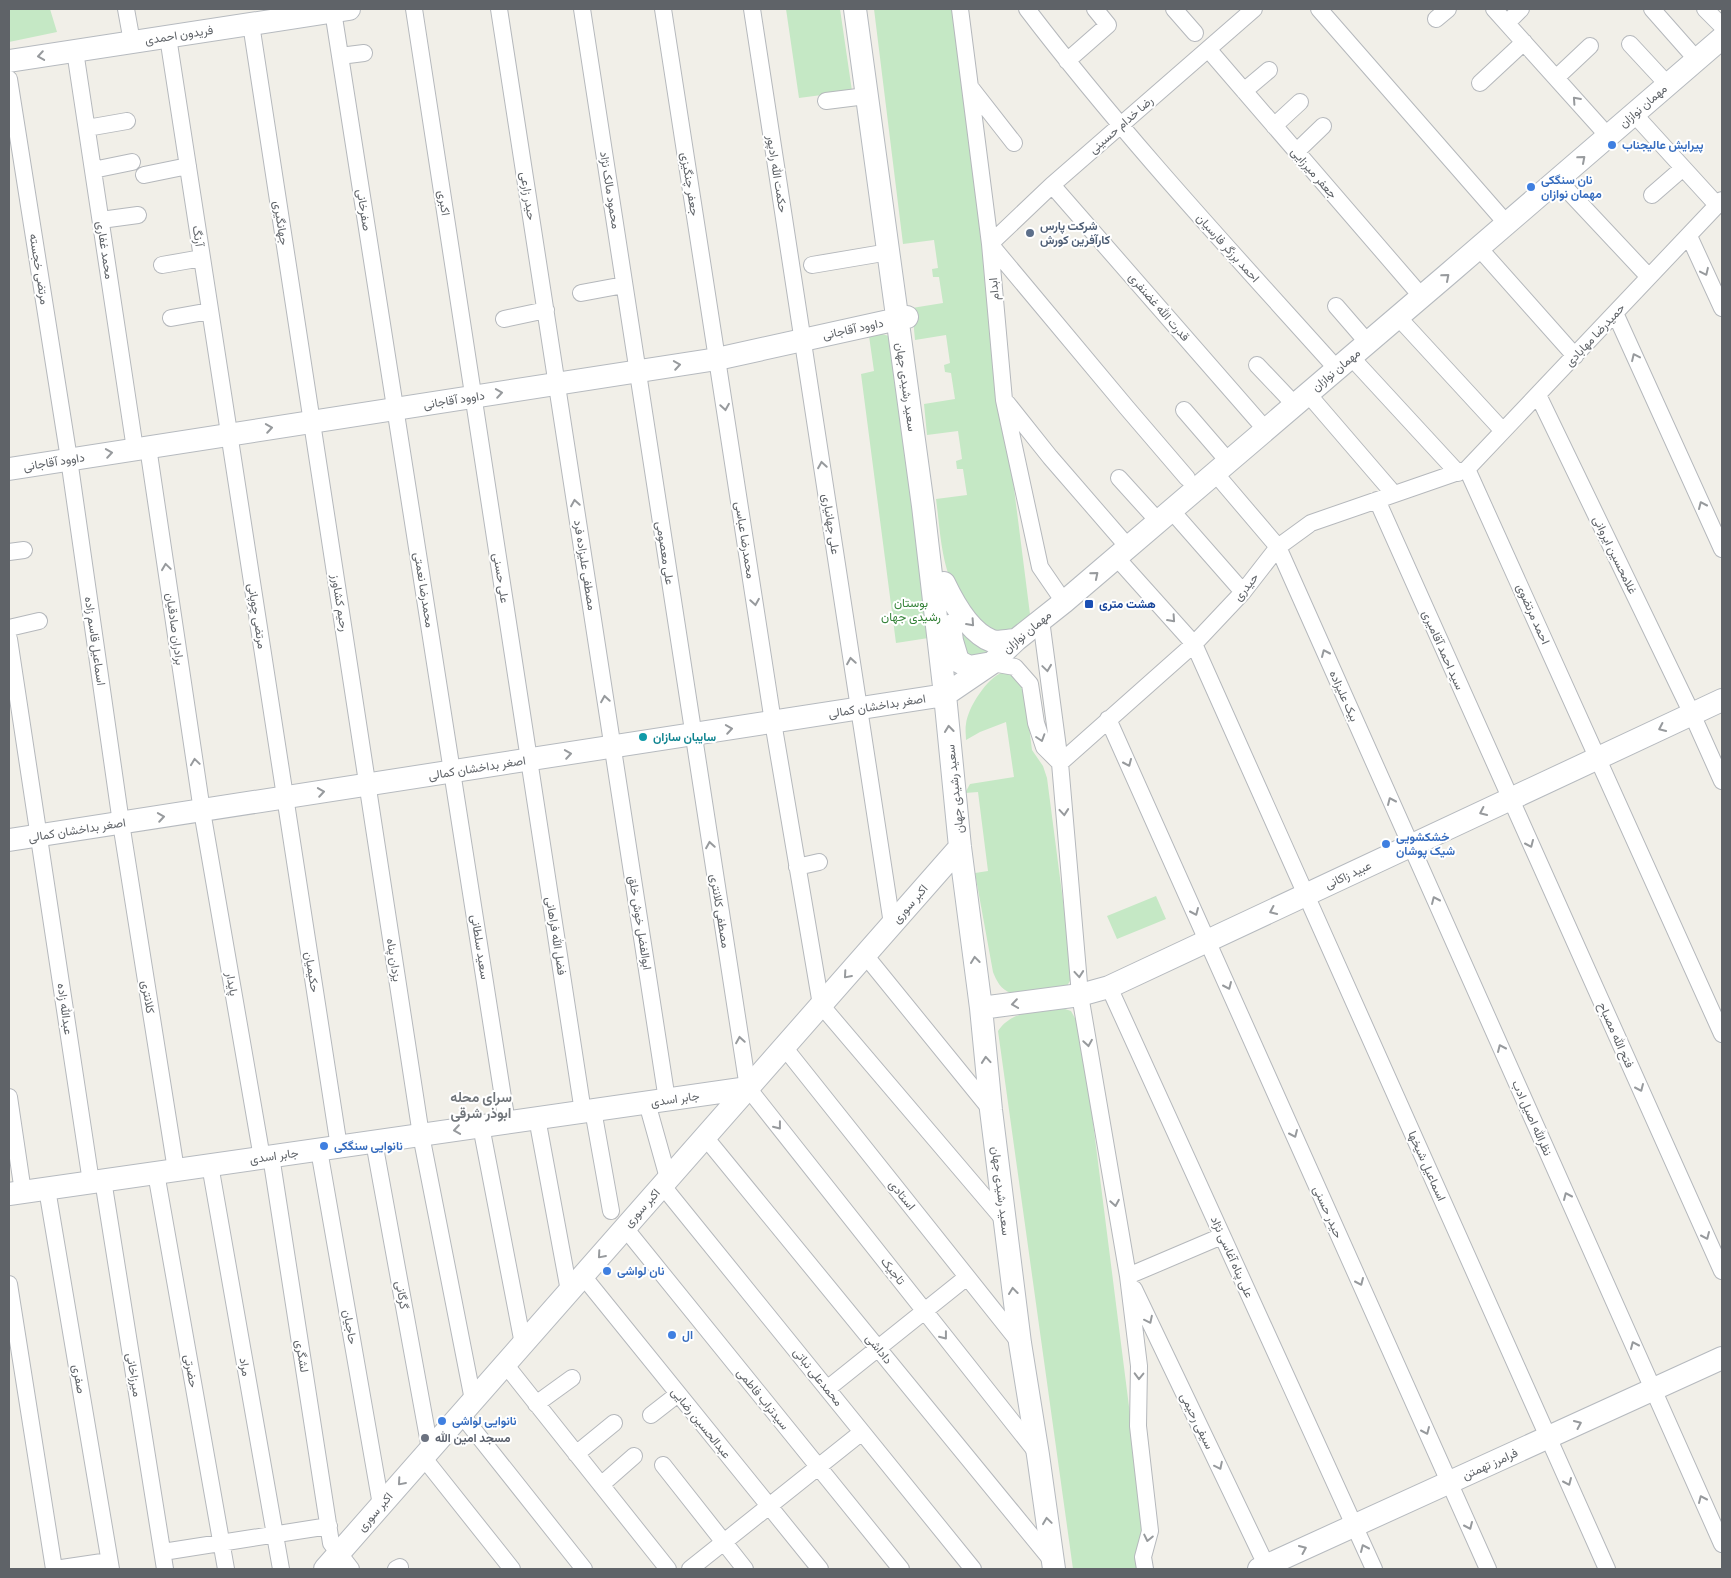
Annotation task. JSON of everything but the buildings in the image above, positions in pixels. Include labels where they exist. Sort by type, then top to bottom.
[{"type":"street","points":[[126,9],[132,42]]},
{"type":"street","name":"اکبری","points":[[414,9],[474,397]]},
{"type":"street","name":"حیدر زارعی","points":[[499,9],[557,384]]},
{"type":"street","name":"محمود مالک نژاد","points":[[582,9],[637,372]]},
{"type":"street","name":"جعفر چنگیزی","points":[[663,9],[717,359]]},
{"type":"street","name":"حکمت الله رادپور","points":[[752,9],[803,340]]},
{"type":"street","name":"سعید رشیدی جهان","points":[[855,9],[870,95],[902,318],[945,695],[960,847],[981,1008],[1004,1220],[1053,1566]]},
{"type":"street","name":"سعید رشیدی جهان","points":[[865,9],[870,95]]},
{"type":"street","name":"ابدام","points":[[960,9],[990,244],[1004,400],[1040,567],[1064,602]]},
{"type":"street","name":"احمد برزگر فارسیان","points":[[1027,9],[1120,126],[1344,363],[1463,471]]},
{"type":"street","points":[[1067,61],[1108,25],[1095,9]]},
{"type":"street","points":[[1174,9],[1195,33]]},
{"type":"street","name":"رضا خدام حسینی","points":[[990,244],[1052,185],[1254,9]]},
{"type":"street","points":[[1319,9],[1507,224]]},
{"type":"street","points":[[1494,9],[1608,136]]},
{"type":"street","points":[[1507,23],[1522,9]]},
{"type":"street","points":[[1652,9],[1697,60]]},
{"type":"street","points":[[1705,9],[1722,37]]},
{"type":"street","name":"فریدون احمدی","points":[[9,61],[168,36],[262,18],[341,10]]},
{"type":"street","name":"صفرخانی","points":[[341,10],[340,56],[395,409]]},
{"type":"street","name":"جهانگیری","points":[[262,18],[312,422]]},
{"type":"street","name":"آرنگ","points":[[168,36],[229,434]]},
{"type":"street","name":"مهمان نوازان","points":[[945,695],[992,663],[1016,640],[1064,602],[1422,297],[1722,37]]},
{"type":"street","points":[[1480,83],[1524,42]]},
{"type":"street","points":[[1630,44],[1668,85]]},
{"type":"street","points":[[1556,78],[1590,46]]},
{"type":"street","name":"جعفر میرزایی","points":[[1208,49],[1422,297]]},
{"type":"street","name":"محمد غفاری","points":[[75,50],[101,220],[142,448]]},
{"type":"street","points":[[340,56],[364,52]]},
{"type":"street","points":[[1244,91],[1269,70]]},
{"type":"street","name":"مرتضی خجسته","points":[[9,79],[69,459]]},
{"type":"street","points":[[970,87],[1014,143]]},
{"type":"street","points":[[826,101],[870,95]]},
{"type":"street","points":[[1274,126],[1300,102]]},
{"type":"street","points":[[1634,114],[1684,168],[1720,203]]},
{"type":"street","points":[[87,128],[126,121]]},
{"type":"street","points":[[1296,152],[1323,126]]},
{"type":"street","points":[[93,170],[132,162]]},
{"type":"street","points":[[144,176],[188,166]]},
{"type":"street","points":[[1652,195],[1684,168]]},
{"type":"street","points":[[1558,180],[1649,277]]},
{"type":"street","name":"قدرت الله غضنفری","points":[[1052,185],[1266,430]]},
{"type":"street","name":"حمیدرضا مهابادی","points":[[1463,471],[1538,395],[1720,203]]},
{"type":"street","points":[[101,220],[138,215]]},
{"type":"street","points":[[1689,236],[1722,308]]},
{"type":"street","points":[[990,244],[1187,478]]},
{"type":"street","points":[[1479,248],[1575,356]]},
{"type":"street","points":[[812,265],[893,251]]},
{"type":"street","points":[[162,265],[202,258]]},
{"type":"street","points":[[581,292],[624,285]]},
{"type":"street","points":[[1336,306],[1368,343]]},
{"type":"street","points":[[504,319],[546,310]]},
{"type":"street","points":[[171,318],[210,311]]},
{"type":"street","points":[[1615,313],[1722,549]]},
{"type":"street","points":[[1398,317],[1503,431]]},
{"type":"street","name":"داوود آقاجانی","points":[[9,469],[717,359],[902,318]]},
{"type":"street","name":"سعید رشیدی جهان","points":[[902,318],[952,641],[958,661],[969,667],[992,663]]},
{"type":"street","name":"علی جهانیاری","points":[[803,340],[892,924]]},
{"type":"street","name":"محمدرضا عباسی","points":[[717,359],[773,722],[820,1005]]},
{"type":"street","points":[[1257,364],[1301,400],[1394,494]]},
{"type":"street","name":"علی معصومی","points":[[637,372],[693,734]]},
{"type":"street","name":"مصطفی علیزاده فرد","points":[[557,384],[613,747]]},
{"type":"street","name":"غلامحسین ایروانی","points":[[1538,395],[1692,714],[1722,782]]},
{"type":"street","name":"علی حسنی","points":[[474,397],[529,760]]},
{"type":"street","name":"اسماعیل شیخها","points":[[1004,400],[1050,456],[1194,644],[1607,1569]]},
{"type":"street","name":"محمدرضا نعمتی","points":[[395,409],[452,772]]},
{"type":"street","name":"بیک علیزاده","points":[[1184,410],[1278,547],[1411,846]]},
{"type":"street","name":"رحیم کشاورز","points":[[312,422],[368,785]]},
{"type":"street","name":"مرتضی چوپانی","points":[[229,434],[285,798]]},
{"type":"street","name":"برادران صادقیان","points":[[142,448],[202,810]]},
{"type":"street","name":"اسماعیل قاسم زاده","points":[[69,459],[121,823]]},
{"type":"street","name":"حیدری","points":[[1060,764],[1108,719],[1194,644],[1243,592],[1278,547],[1311,524],[1463,471]]},
{"type":"street","name":"احمد مرتضوی","points":[[1463,471],[1598,758],[1722,1034]]},
{"type":"street","points":[[1119,478],[1165,516],[1243,592]]},
{"type":"street","name":"سید احمد آقامیری","points":[[1376,500],[1510,799]]},
{"type":"street","points":[[944,583],[956,607],[978,632],[993,641],[1016,640]]},
{"type":"street","points":[[1041,620],[1060,764],[1080,995],[1128,1276],[1139,1366],[1138,1426],[1150,1531],[1143,1557],[1145,1569]]},
{"type":"street","points":[[9,628],[38,621]]},
{"type":"street","name":"عبدالله زاده","points":[[9,638],[39,836],[97,1181]]},
{"type":"street","points":[[992,663],[1015,667],[1030,684],[1036,723],[1044,747],[1060,764]]},
{"type":"street","name":"اصغر بداخشان کمالی","points":[[9,840],[945,695]]},
{"type":"street","name":"عبید زاکانی","points":[[981,1008],[1080,995],[1109,987],[1722,700]]},
{"type":"street","name":"حیدر حسنی","points":[[1108,719],[1488,1569]]},
{"type":"street","name":"مصطفی کلانتری","points":[[693,734],[748,1088]]},
{"type":"street","name":"ابوالفضل خوش خلق","points":[[613,747],[657,1101],[665,1182]]},
{"type":"street","name":"فضل الله فراهانی","points":[[529,760],[588,1111],[618,1219]]},
{"type":"street","name":"سعید سلطانی","points":[[452,772],[507,1123]]},
{"type":"street","name":"یزدان پناه","points":[[368,785],[421,1135],[467,1407]]},
{"type":"street","name":"حکیمیان","points":[[285,798],[329,1148]]},
{"type":"street","name":"فتح الله مصباح","points":[[1510,799],[1722,1271]]},
{"type":"street","name":"پایدار","points":[[202,810],[266,1157]]},
{"type":"street","name":"کلانتری","points":[[121,823],[166,1171]]},
{"type":"street","name":"نظرالله اصیل ادب","points":[[1411,846],[1722,1544]]},
{"type":"street","name":"اکبر سوری","points":[[338,1564],[381,1505],[576,1283],[618,1219],[665,1182],[960,847]]},
{"type":"street","points":[[797,867],[818,862]]},
{"type":"street","points":[[865,955],[991,1110]]},
{"type":"street","name":"علی پناه آغاسی نژاد","points":[[1109,987],[1374,1569]]},
{"type":"street","points":[[820,1005],[1004,1220]]},
{"type":"street","name":"استادی","points":[[784,1048],[1020,1343]]},
{"type":"street","name":"جابر اسدی","points":[[16,1193],[748,1088]]},
{"type":"street","name":"تاجیک","points":[[748,1088],[1038,1454]]},
{"type":"street","points":[[9,1097],[16,1193]]},
{"type":"street","points":[[537,1118],[576,1283]]},
{"type":"street","points":[[481,1126],[523,1344]]},
{"type":"street","name":"داداشی","points":[[705,1137],[1053,1566]]},
{"type":"street","name":"گرگانی","points":[[374,1142],[427,1453]]},
{"type":"street","name":"حاجیان","points":[[329,1148],[381,1505]]},
{"type":"street","name":"لشگری","points":[[266,1157],[331,1543],[338,1564]]},
{"type":"street","name":"مراد","points":[[210,1165],[281,1569]]},
{"type":"street","name":"حضرتی","points":[[166,1171],[226,1569]]},
{"type":"street","name":"میرزاخانی","points":[[97,1181],[166,1569]]},
{"type":"street","name":"محمدعلی نباتی","points":[[665,1182],[862,1432],[974,1569]]},
{"type":"street","name":"صفری","points":[[47,1188],[110,1565]]},
{"type":"street","name":"سیدتراب فاطمی","points":[[618,1219],[901,1569]]},
{"type":"street","points":[[1128,1276],[1222,1236]]},
{"type":"street","name":"سیفی رحیمی","points":[[1128,1276],[1264,1568]]},
{"type":"street","points":[[827,1388],[967,1277]]},
{"type":"street","name":"عبدالحسین رضایی","points":[[576,1283],[678,1394],[820,1569]]},
{"type":"street","points":[[9,1284],[55,1569],[110,1565]]},
{"type":"street","name":"فرامرز تهمتن","points":[[1264,1568],[1722,1358]]},
{"type":"street","points":[[505,1364],[668,1569]]},
{"type":"street","points":[[536,1404],[572,1378]]},
{"type":"street","points":[[651,1415],[678,1394]]},
{"type":"street","points":[[467,1407],[584,1569]]},
{"type":"street","points":[[576,1454],[614,1423]]},
{"type":"street","points":[[690,1569],[862,1432]]},
{"type":"street","points":[[427,1453],[512,1569]]},
{"type":"street","points":[[601,1485],[634,1456]]},
{"type":"street","points":[[663,1465],[745,1569]]},
{"type":"street","points":[[162,1552],[329,1526]]},
{"type":"green space","points":[[9,9],[50,9],[57,32],[9,42]]},
{"type":"green space","points":[[786,9],[840,9],[852,91],[799,98]]},
{"type":"green space","points":[[874,9],[953,9],[1031,622],[1019,630],[990,633],[958,594],[952,584],[945,561],[936,499],[967,495],[963,469],[957,469],[956,461],[962,459],[958,431],[927,435],[924,404],[955,399],[951,373],[945,372],[944,365],[950,363],[946,335],[915,340],[912,308],[943,303],[939,277],[933,277],[932,269],[938,268],[934,240],[903,244]]},
{"type":"green space","name":"بوستان رشیدی جهان","points":[[882,334],[889,336],[935,637],[896,643],[861,374],[874,371],[869,336]]},
{"type":"green space","points":[[953,616],[992,653],[967,660]]},
{"type":"green space","points":[[1003,672],[1017,680],[1025,694],[1032,750],[1043,766],[1047,778],[1072,970],[1071,979],[1067,986],[1016,994],[1004,990],[993,972],[975,873],[988,871],[978,792],[965,793],[970,784],[1014,777],[1006,722],[980,732],[966,740],[966,724],[974,702],[991,680]]},
{"type":"green space","points":[[1156,896],[1166,919],[1117,939],[1107,916]]},
{"type":"green space","points":[[1062,1008],[1071,1011],[1076,1020],[1090,1099],[1143,1517],[1140,1569],[1073,1569],[998,1031],[1004,1024],[1018,1015]]},
{"type":"place","name":"پیرایش عالیجناب","points":[[1612,145]]},
{"type":"place","name":"نان سنگکی مهمان‌ نوازان","points":[[1531,187]]},
{"type":"place","name":"شرکت پارس کارآفرین کورش","points":[[1030,233]]},
{"type":"place","name":"هشت متری","points":[[1089,604]]},
{"type":"place","name":"سایبان سازان","points":[[643,737]]},
{"type":"place","name":"خشکشویی شیک پوشان","points":[[1386,844]]},
{"type":"place","name":"نانوایی سنگکی","points":[[324,1146]]},
{"type":"place","name":"نان لواشی","points":[[607,1271]]},
{"type":"place","name":"ال","points":[[672,1335]]},
{"type":"place","name":"نانوایی لواشی","points":[[442,1421]]},
{"type":"place","name":"مسجد امین الله","points":[[425,1438]]},
{"type":"district","name":"سرای محله ابوذر شرقی","points":[[481,1106]]}]
